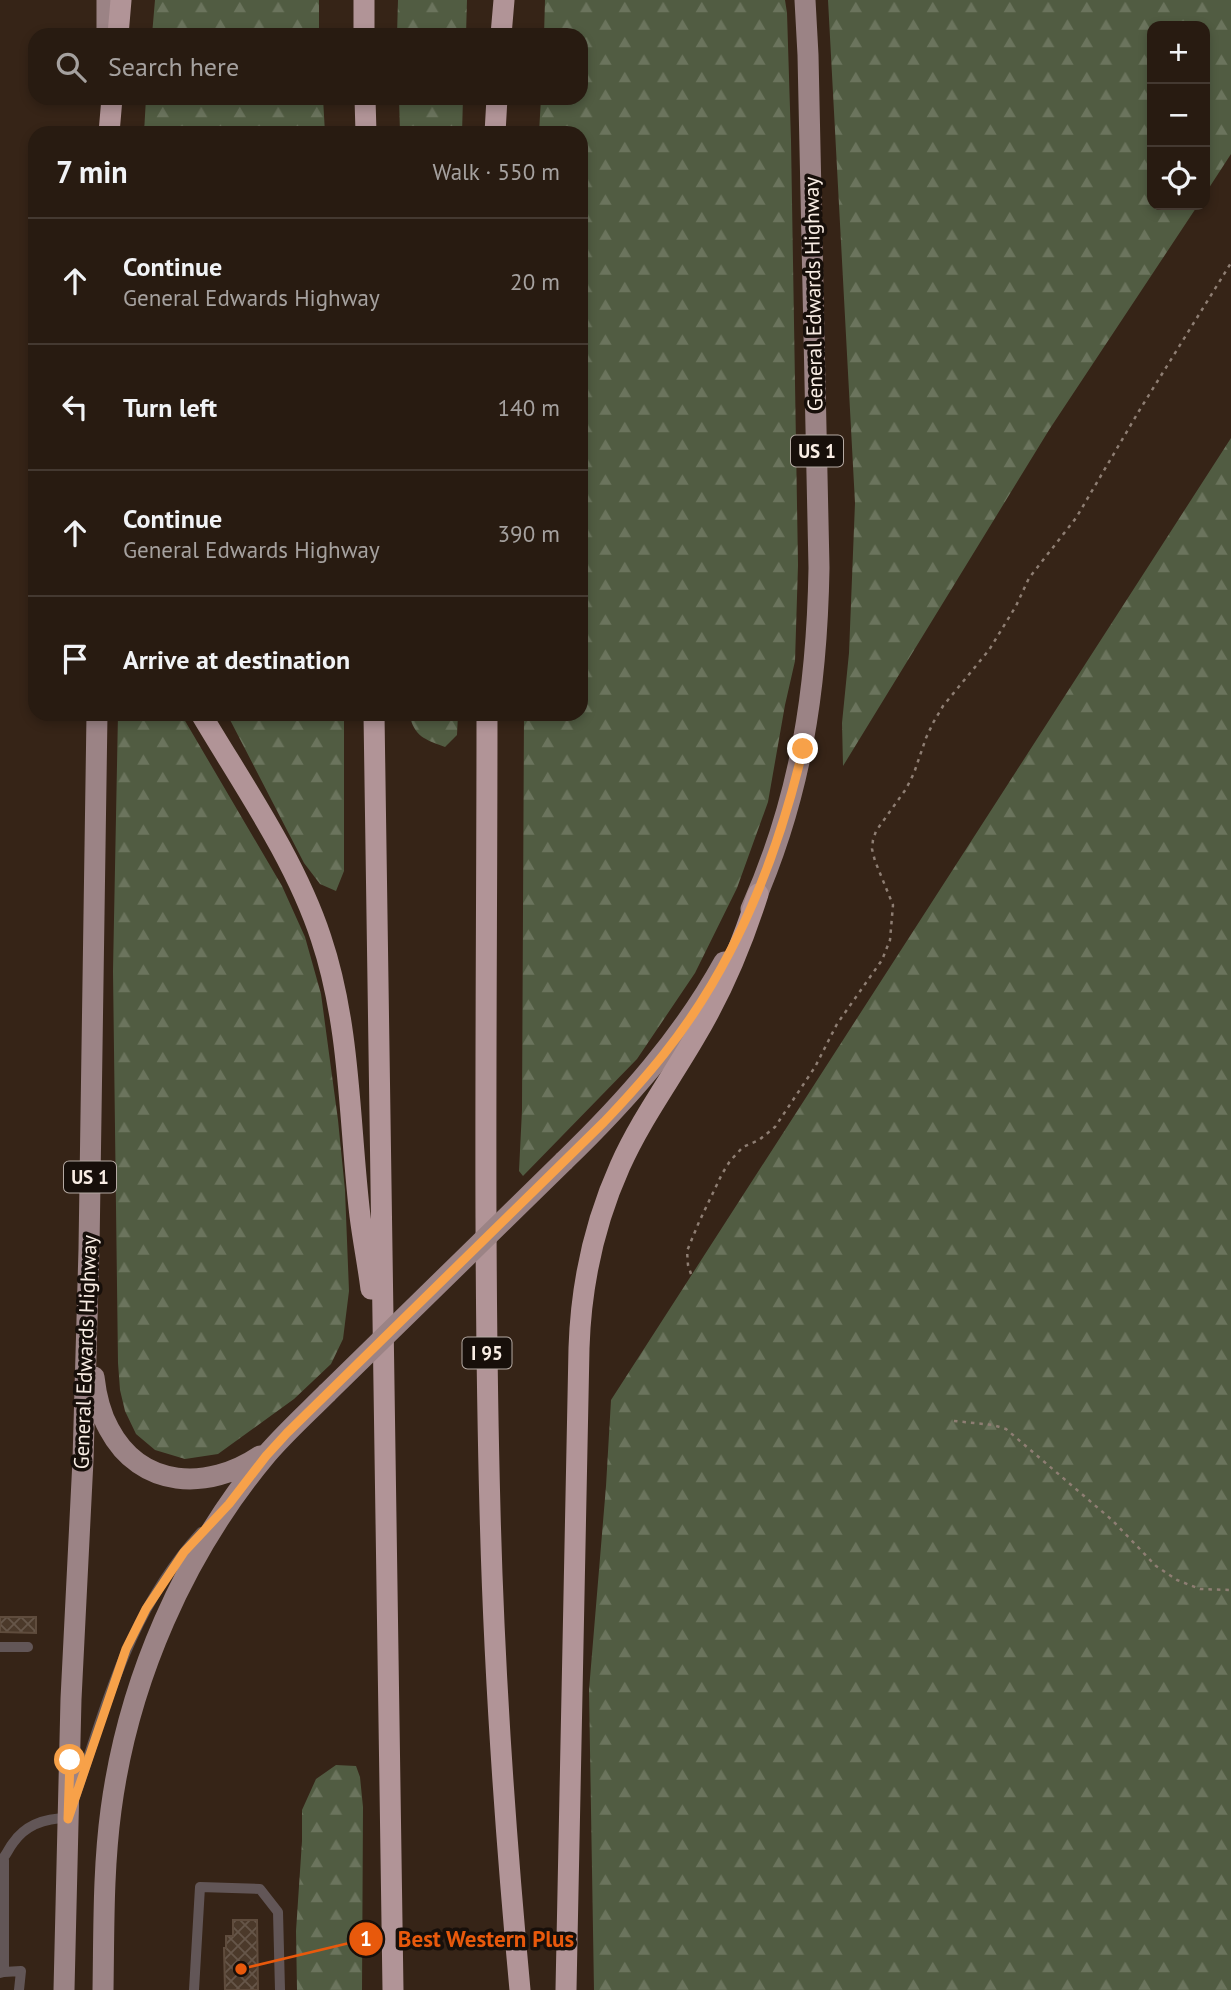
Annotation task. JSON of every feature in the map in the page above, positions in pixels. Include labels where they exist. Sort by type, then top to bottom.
[{"type":"highway","points":[[119,28],[121,0]]},
{"type":"highway","points":[[364,0],[364,28]]},
{"type":"highway","points":[[502,28],[504,0]]},
{"type":"highway","points":[[109,126],[111,105]]},
{"type":"highway","points":[[365,105],[366,126]]},
{"type":"highway","points":[[495,126],[497,105]]},
{"type":"highway","points":[[205,721],[290,865],[312,912],[328,962],[343,1046],[360,1217],[383,1367]]},
{"type":"highway","points":[[374,721],[393,1990]]},
{"type":"highway","name":"I 95","points":[[488,721],[486,1329],[489,1485],[499,1717],[520,1990]]},
{"type":"highway","points":[[566,1990],[580,1339],[585,1282],[600,1218],[619,1168],[718,996],[758,894]]},
{"type":"main road","points":[[107,0],[107,28]]},
{"type":"main road","name":"General Edwards Highway","points":[[103,1990],[108,1836],[116,1778],[130,1719],[148,1664],[169,1611],[205,1542],[229,1504],[277,1443],[626,1099],[678,1035],[716,977],[758,894],[782,828],[803,749],[813,688],[818,626],[819,568],[805,0]]},
{"type":"main road","points":[[106,105],[108,126]]},
{"type":"main road","name":"General Edwards Highway","points":[[64,1990],[71,1699],[83,1460],[89,1249],[97,721]]},
{"type":"main road","points":[[89,1249],[91,1336],[96,1391],[108,1428],[124,1451],[146,1468],[164,1476],[200,1479],[220,1476],[241,1468],[277,1443]]},
{"type":"lane","points":[[19,1990],[21,1971],[2,1973],[2,1861],[24,1831],[48,1819],[68,1819],[116,1677],[139,1622],[184,1552],[229,1504]]},
{"type":"lane","points":[[0,1647],[28,1647]]},
{"type":"lane","points":[[194,1990],[200,1886],[260,1889],[278,1912],[280,1990]]},
{"type":"path","points":[[691,1274],[687,1251],[722,1174],[743,1147],[759,1140],[775,1127],[815,1068],[837,1024],[882,960],[890,940],[893,905],[875,861],[873,840],[876,831],[897,803],[914,773],[933,723],[943,706],[989,650],[1016,606],[1029,578],[1076,518],[1231,263]]},
{"type":"path","points":[[954,1421],[1006,1429],[1112,1520],[1156,1566],[1177,1580],[1200,1589],[1231,1590]]},
{"type":"green space","points":[[155,0],[319,0],[319,28],[153,28]]},
{"type":"green space","points":[[398,0],[467,0],[466,28],[397,28]]},
{"type":"green space","points":[[545,0],[785,0],[791,141],[798,565],[795,661],[768,802],[737,888],[695,973],[637,1059],[523,1176],[519,1171],[522,1110],[524,721],[588,721],[588,126],[539,126],[541,105],[588,105],[588,28],[544,28]]},
{"type":"green space","points":[[828,0],[1231,0],[1231,154],[1210,186],[1210,21],[1147,21],[1147,210],[1195,210],[1049,430],[843,766],[842,723],[849,653],[855,503]]},
{"type":"green space","points":[[146,105],[323,105],[325,126],[144,126]]},
{"type":"green space","points":[[399,105],[463,105],[462,126],[400,126]]},
{"type":"green space","points":[[1231,438],[1231,1990],[594,1990],[589,1690],[611,1400]]},
{"type":"green space","points":[[118,721],[185,721],[282,886],[305,937],[321,994],[345,1190],[349,1291],[343,1339],[331,1364],[294,1399],[218,1454],[185,1459],[155,1450],[136,1434],[125,1411],[120,1390],[113,971]]},
{"type":"green space","points":[[231,721],[344,721],[344,871],[336,891],[320,884],[304,863]]},
{"type":"green space","points":[[458,721],[457,735],[445,747],[421,736],[411,722]]},
{"type":"green space","points":[[336,1765],[356,1766],[360,1777],[363,1807],[362,1990],[297,1990],[296,1931],[302,1810],[316,1779]]},
{"type":"building","points":[[0,1617],[36,1617],[36,1633],[0,1632]]},
{"type":"building","points":[[233,1920],[257,1920],[258,1990],[225,1990],[224,1948],[226,1936],[233,1936]]},
{"type":"place","name":"Best Western Plus","points":[[241,1969]]},
{"type":"route","points":[[70,1760],[68,1819],[126,1649],[146,1609],[184,1552],[229,1504],[277,1443],[604,1122],[648,1074],[685,1026],[731,950],[758,894],[788,810],[803,749]]}]
